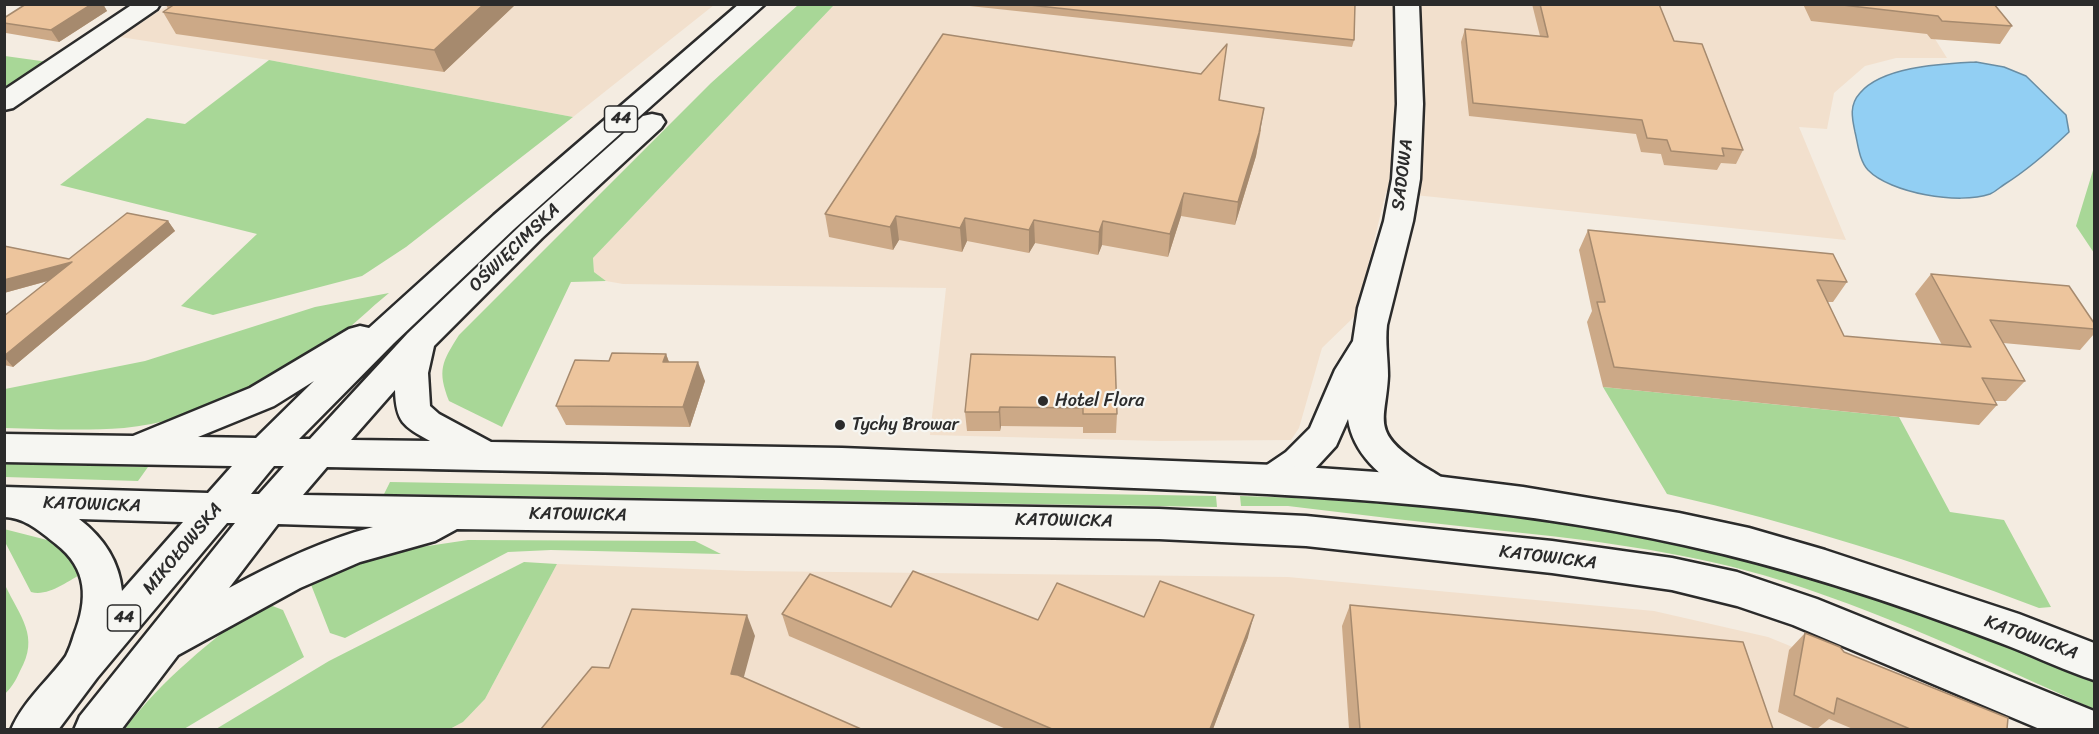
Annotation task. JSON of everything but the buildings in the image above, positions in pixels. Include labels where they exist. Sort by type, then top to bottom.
[{"type":"main road","points":[[4,102],[149,4]]},
{"type":"main road","name":"OŚWIĘCIMSKA","points":[[265,452],[488,235],[754,4]]},
{"type":"main road","name":"OŚWIĘCIMSKA","points":[[269,508],[419,341],[532,231],[778,4]]},
{"type":"main road","name":"SADOWA","points":[[1407,4],[1408,160],[1402,204],[1380,287],[1369,341],[1371,377],[1366,423],[1372,439],[1385,456],[1408,477],[1435,491]]},
{"type":"main road","points":[[132,449],[262,397],[325,360],[422,297]]},
{"type":"main road","points":[[419,341],[411,373],[413,411],[427,423],[489,457]]},
{"type":"main road","name":"SADOWA","points":[[1274,479],[1299,462],[1324,436],[1352,370],[1369,341]]},
{"type":"main road","name":"KATOWICKA","points":[[4,448],[842,462],[1274,479],[1435,491],[1522,502],[1657,524],[1749,544],[1825,566],[2019,632],[2094,662]]},
{"type":"main road","name":"MIKOŁOWSKA","points":[[32,729],[83,664],[265,452]]},
{"type":"main road","points":[[14,502],[67,529],[92,556],[101,571],[104,583],[100,617],[83,664]]},
{"type":"main road","name":"KATOWICKA","points":[[14,502],[141,508],[269,508],[453,514],[1159,524],[1306,531],[1552,557],[1672,574],[1737,590],[1803,611],[2092,729]]},
{"type":"main road","name":"44","points":[[95,729],[269,508]]},
{"type":"main road","points":[[159,646],[286,576],[353,548],[422,530],[453,514]]},
{"type":"shaded area","points":[[1913,4],[1947,58],[1896,58],[1865,66],[1834,93],[1827,129],[1799,127],[1846,240],[1386,192],[1356,315],[1322,348],[1299,428],[1291,440],[1160,441],[930,435],[946,288],[623,284],[606,281],[594,272],[593,258],[834,5]]},
{"type":"shaded area","points":[[168,5],[714,5],[573,117],[269,60],[120,37]]},
{"type":"shaded area","points":[[557,564],[747,571],[1288,577],[1654,611],[1768,637],[1994,729],[448,730],[463,722],[485,699]]},
{"type":"green space","points":[[798,5],[834,5],[593,258],[594,272],[606,281],[571,282],[502,427],[449,401],[443,381],[443,366],[459,335],[711,83]]},
{"type":"green space","points":[[5,56],[48,62],[5,91]]},
{"type":"green space","points":[[269,60],[573,117],[406,247],[362,276],[213,315],[181,306],[257,234],[60,185],[147,118],[185,124]]},
{"type":"green space","points":[[2094,167],[2094,253],[2076,226]]},
{"type":"green space","points":[[389,293],[344,332],[306,358],[257,386],[205,409],[178,418],[124,428],[79,430],[5,428],[5,389],[145,361],[315,307]]},
{"type":"green space","points":[[1603,387],[1899,417],[1950,512],[2004,520],[2051,607],[2039,608],[1902,559],[1809,531],[1667,494]]},
{"type":"green space","points":[[5,464],[148,467],[138,481],[5,477]]},
{"type":"green space","points":[[390,482],[1216,496],[1217,507],[384,494]]},
{"type":"green space","points":[[1240,496],[1371,503],[1502,516],[1632,536],[1760,564],[1887,602],[2094,680],[2094,709],[1972,654],[1848,604],[1763,575],[1699,559],[1569,538],[1288,506],[1241,506]]},
{"type":"green space","points":[[4,529],[51,541],[72,553],[83,573],[51,590],[31,592],[5,542]]},
{"type":"green space","points":[[468,540],[695,541],[721,554],[551,550],[508,552],[345,638],[330,633],[308,577],[401,550]]},
{"type":"green space","points":[[524,562],[557,564],[485,699],[463,722],[448,730],[216,729],[329,661]]},
{"type":"green space","points":[[5,585],[26,627],[28,647],[26,659],[12,686],[5,694]]},
{"type":"green space","points":[[262,602],[283,610],[304,657],[184,729],[124,730],[171,677]]},
{"type":"water","points":[[1976,62],[2004,67],[2026,76],[2066,115],[2069,132],[2022,172],[1992,193],[1977,197],[1944,197],[1908,191],[1878,178],[1868,170],[1859,152],[1852,117],[1854,102],[1860,93],[1870,84],[1898,72],[1914,68]]},
{"type":"place","name":"Hotel Flora","points":[[1043,401]]},
{"type":"place","name":"Tychy Browar","points":[[840,425]]}]
